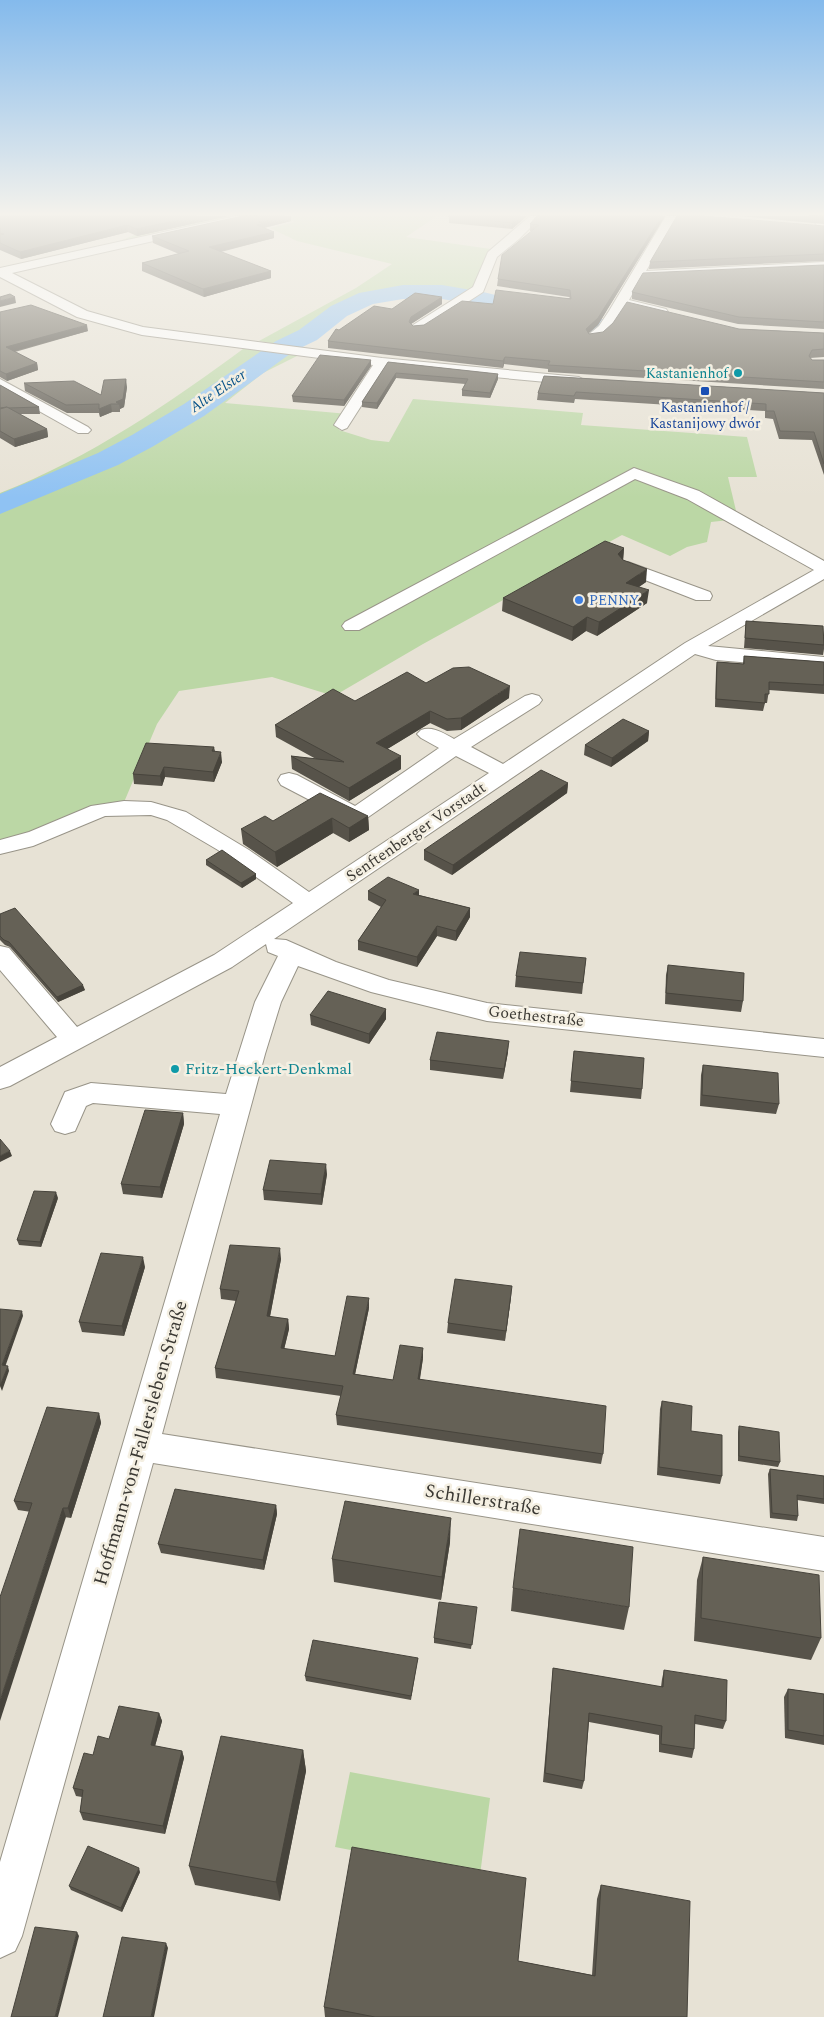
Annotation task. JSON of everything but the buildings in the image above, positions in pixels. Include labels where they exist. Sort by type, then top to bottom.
[{"type":"street","points":[[75,310],[123,327],[196,340],[382,362],[595,382]]},
{"type":"street","points":[[418,328],[446,310]]},
{"type":"street","points":[[602,330],[615,310]]},
{"type":"street","points":[[655,310],[679,316]]},
{"type":"street","points":[[342,425],[382,362]]},
{"type":"street","points":[[0,383],[83,430]]},
{"type":"street","points":[[352,626],[634,473],[693,494],[824,568]]},
{"type":"street","points":[[628,567],[703,596]]},
{"type":"street","name":"Senftenberger Vorstadt","points":[[0,1078],[223,960],[310,904],[503,772],[692,647],[824,572]]},
{"type":"street","points":[[692,647],[716,654],[824,663]]},
{"type":"street","points":[[289,780],[356,815],[455,748],[532,700]]},
{"type":"street","points":[[428,734],[503,772]]},
{"type":"street","points":[[0,847],[15,846],[71,820],[101,810],[122,807],[167,812],[223,843],[267,872],[310,904]]},
{"type":"street","name":"Goethestraße","points":[[259,937],[292,954],[400,991],[487,1012],[824,1048]]},
{"type":"street","points":[[0,954],[73,1039]]},
{"type":"street","name":"Hoffmann-von-Fallersleben-Straße","points":[[0,1936],[267,1001],[278,976],[292,954]]},
{"type":"street","points":[[65,1124],[75,1099],[91,1093],[237,1104]]},
{"type":"street","name":"Schillerstraße","points":[[141,1446],[824,1554]]},
{"type":"green space","points":[[316,310],[342,310],[297,340],[286,344],[259,341]]},
{"type":"green space","points":[[247,346],[303,353],[263,373],[225,403],[348,414],[339,430],[371,440],[389,442],[413,399],[583,413],[581,425],[747,437],[757,477],[728,477],[738,519],[711,522],[707,542],[687,547],[670,556],[622,535],[423,644],[334,696],[272,677],[179,691],[157,724],[122,807],[0,847],[0,493],[66,463],[128,428],[189,388]]},
{"type":"green space","points":[[350,1772],[490,1798],[480,1875],[335,1847]]},
{"type":"waterway","name":"Alte Elster","points":[[0,505],[108,459],[142,441],[194,410],[285,346],[308,335],[341,310]]},
{"type":"waterway","name":"Alte Elster","points":[[529,310],[590,325],[663,331]]},
{"type":"place","name":"Kastanienhof","points":[[738,373]]},
{"type":"place","name":"Kastanienhof / Kastanijowy dwór","points":[[705,391]]},
{"type":"place","name":"PENNY.","points":[[579,600]]},
{"type":"place","name":"Fritz-Heckert-Denkmal","points":[[175,1069]]}]
